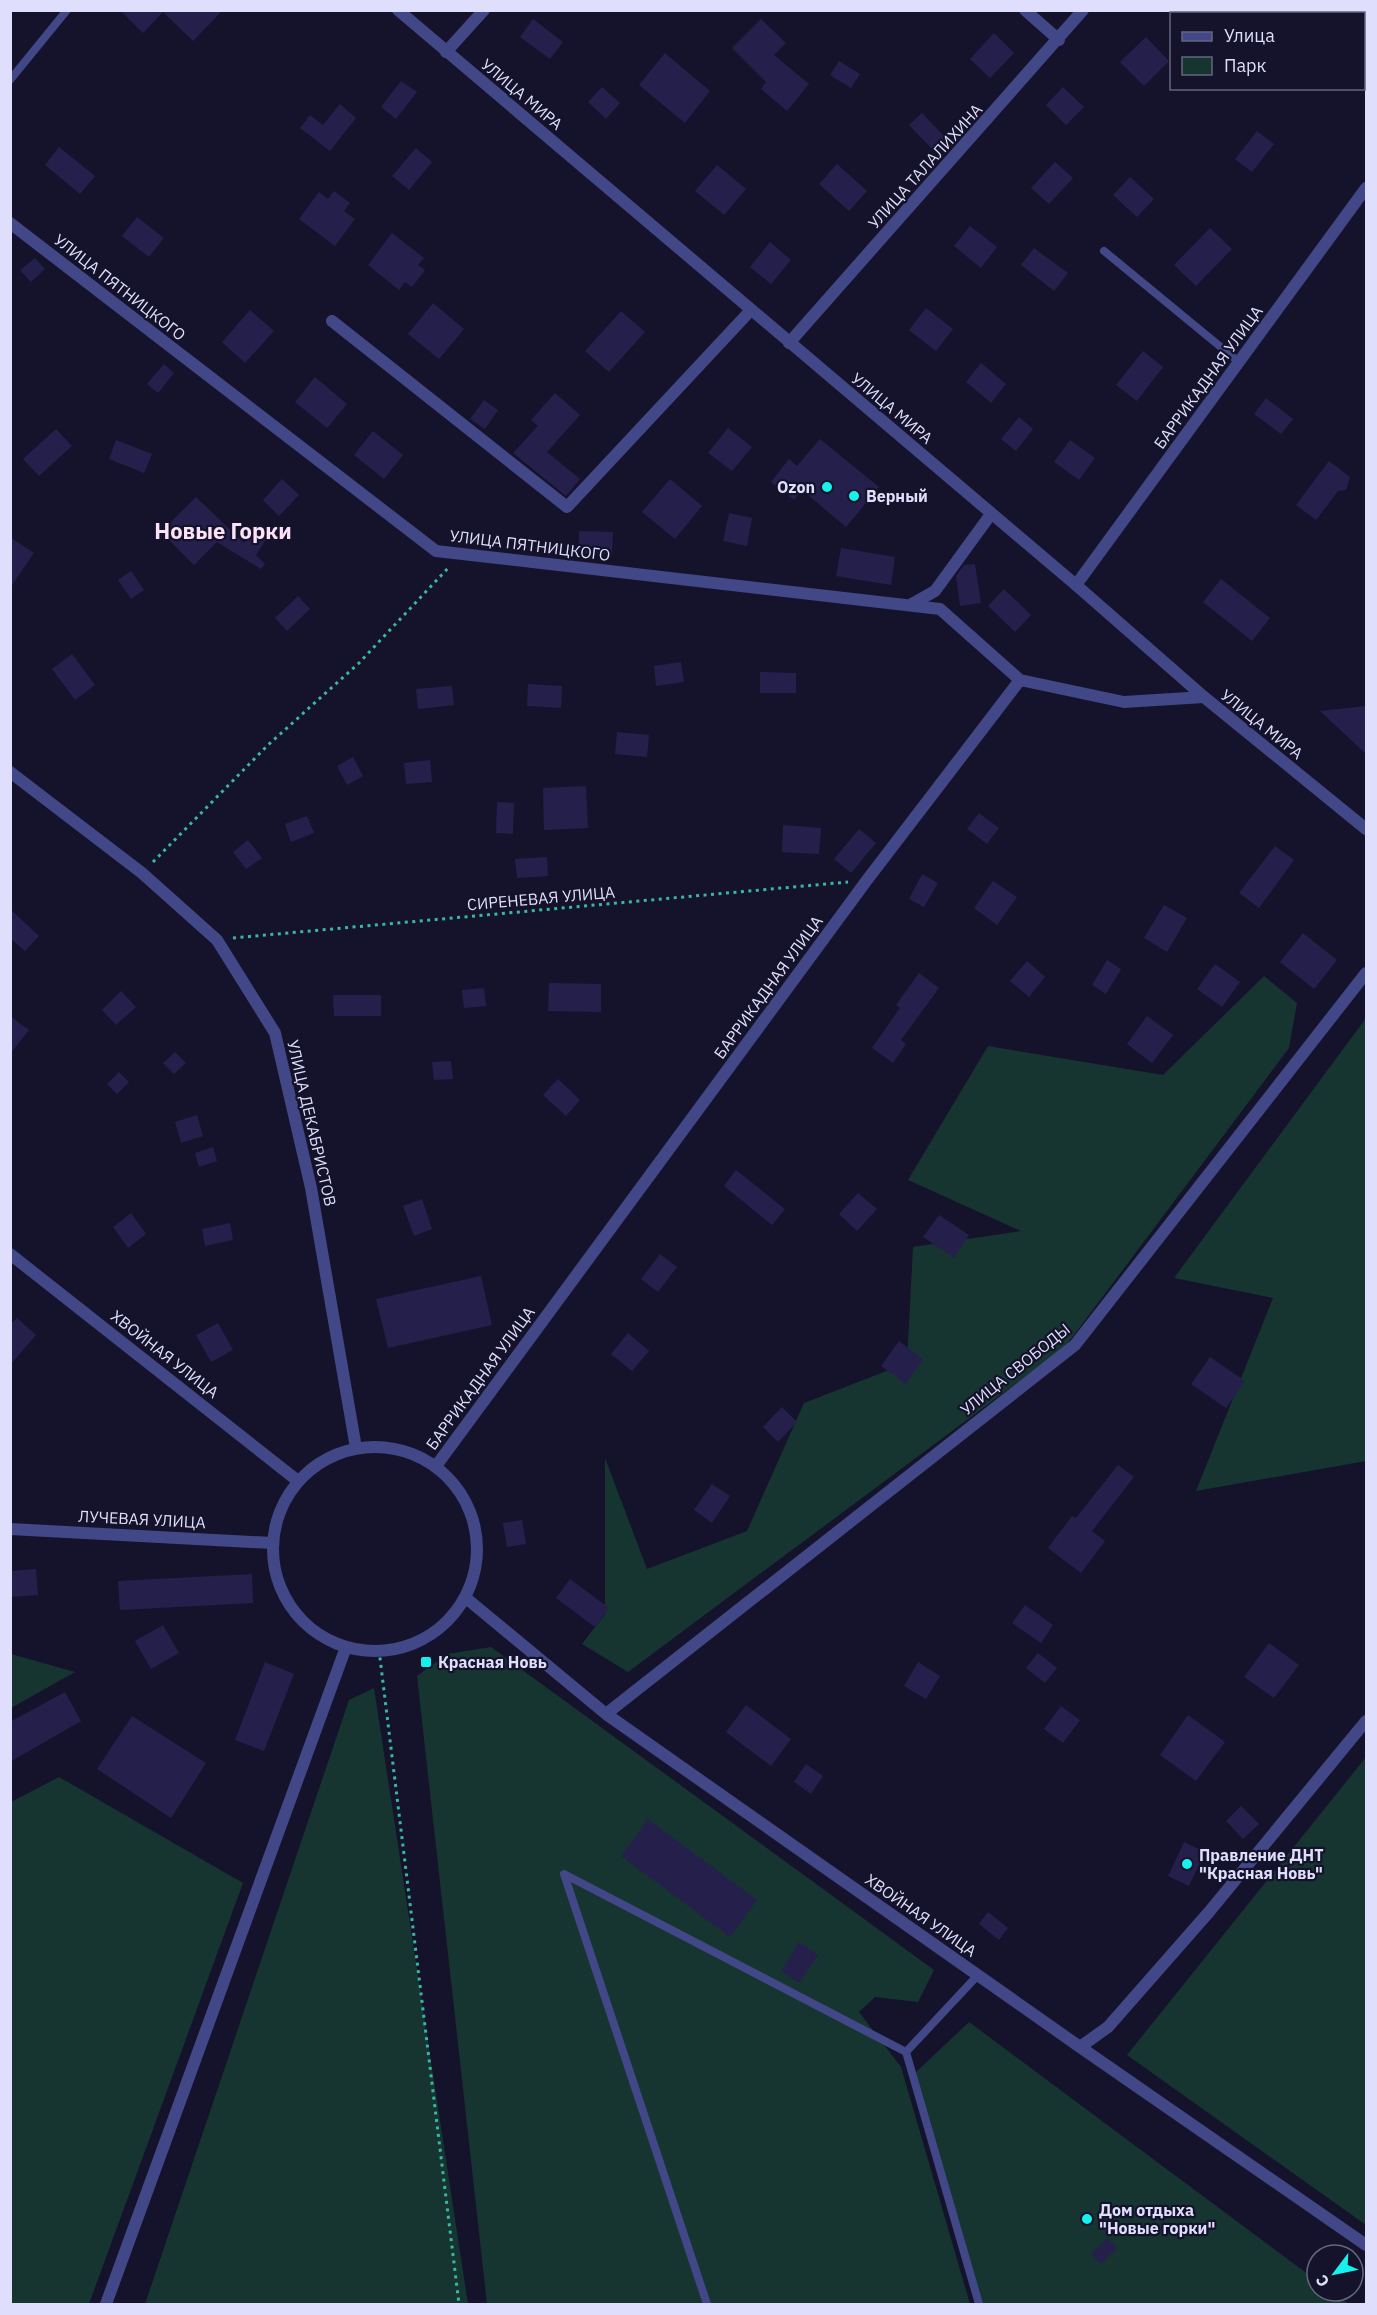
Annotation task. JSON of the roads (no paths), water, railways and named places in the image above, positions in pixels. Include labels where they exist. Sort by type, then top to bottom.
[{"type":"street","name":"УЛИЦА МИРА","points":[[398,10],[1076,585],[1204,698],[1366,830]]},
{"type":"street","points":[[446,52],[484,10]]},
{"type":"street","points":[[1025,10],[1059,40]]},
{"type":"street","name":"УЛИЦА ТАЛАЛИХИНА","points":[[789,343],[1059,40],[1083,10]]},
{"type":"street","name":"БАРРИКАДНАЯ УЛИЦА","points":[[1076,585],[1366,188]]},
{"type":"street","name":"УЛИЦА ПЯТНИЦКОГО","points":[[10,224],[436,551],[940,609],[1020,680]]},
{"type":"street","points":[[332,321],[567,507],[751,310]]},
{"type":"street","points":[[910,605],[935,591],[991,514]]},
{"type":"street","points":[[1020,680],[1124,702],[1204,698]]},
{"type":"street","name":"БАРРИКАДНАЯ УЛИЦА","points":[[436,1466],[867,880],[1020,680]]},
{"type":"street","name":"УЛИЦА ДЕКАБРИСТОВ","points":[[10,772],[142,873],[217,940],[275,1033],[311,1188],[356,1448]]},
{"type":"street","name":"УЛИЦА СВОБОДЫ","points":[[606,1714],[1075,1345],[1366,973]]},
{"type":"street","name":"ХВОЙНАЯ УЛИЦА","points":[[10,1254],[298,1481]]},
{"type":"street","points":[[380,1446],[411,1452],[436,1466],[460,1491],[474,1520],[478,1561],[466,1599],[443,1627],[404,1648],[366,1652],[325,1639],[286,1600],[275,1571],[273,1542],[280,1511],[298,1481],[323,1460],[356,1448],[380,1446]]},
{"type":"street","name":"ЛУЧЕВАЯ УЛИЦА","points":[[10,1529],[273,1542]]},
{"type":"street","name":"ХВОЙНАЯ УЛИЦА","points":[[466,1599],[606,1714],[1366,2245]]},
{"type":"street","points":[[106,2304],[346,1647]]},
{"type":"street","points":[[1080,2046],[1108,2027],[1209,1912],[1366,1721]]},
{"type":"lane","points":[[10,80],[67,10]]},
{"type":"lane","points":[[1104,251],[1239,362]]},
{"type":"lane","points":[[707,2304],[564,1874],[906,2052],[979,2304]]},
{"type":"lane","points":[[906,2052],[978,1975]]},
{"type":"place","name":"Ozon","points":[[827,487]]},
{"type":"place","name":"Верный","points":[[854,496]]},
{"type":"place","name":"Красная Новь","points":[[426,1662]]},
{"type":"place","name":"Правление ДНТ \"Красная Новь\"","points":[[1187,1864]]},
{"type":"place","name":"Дом отдыха \"Новые горки\"","points":[[1087,2219]]},
{"type":"district","name":"Новые Горки","points":[[223,531]]}]
